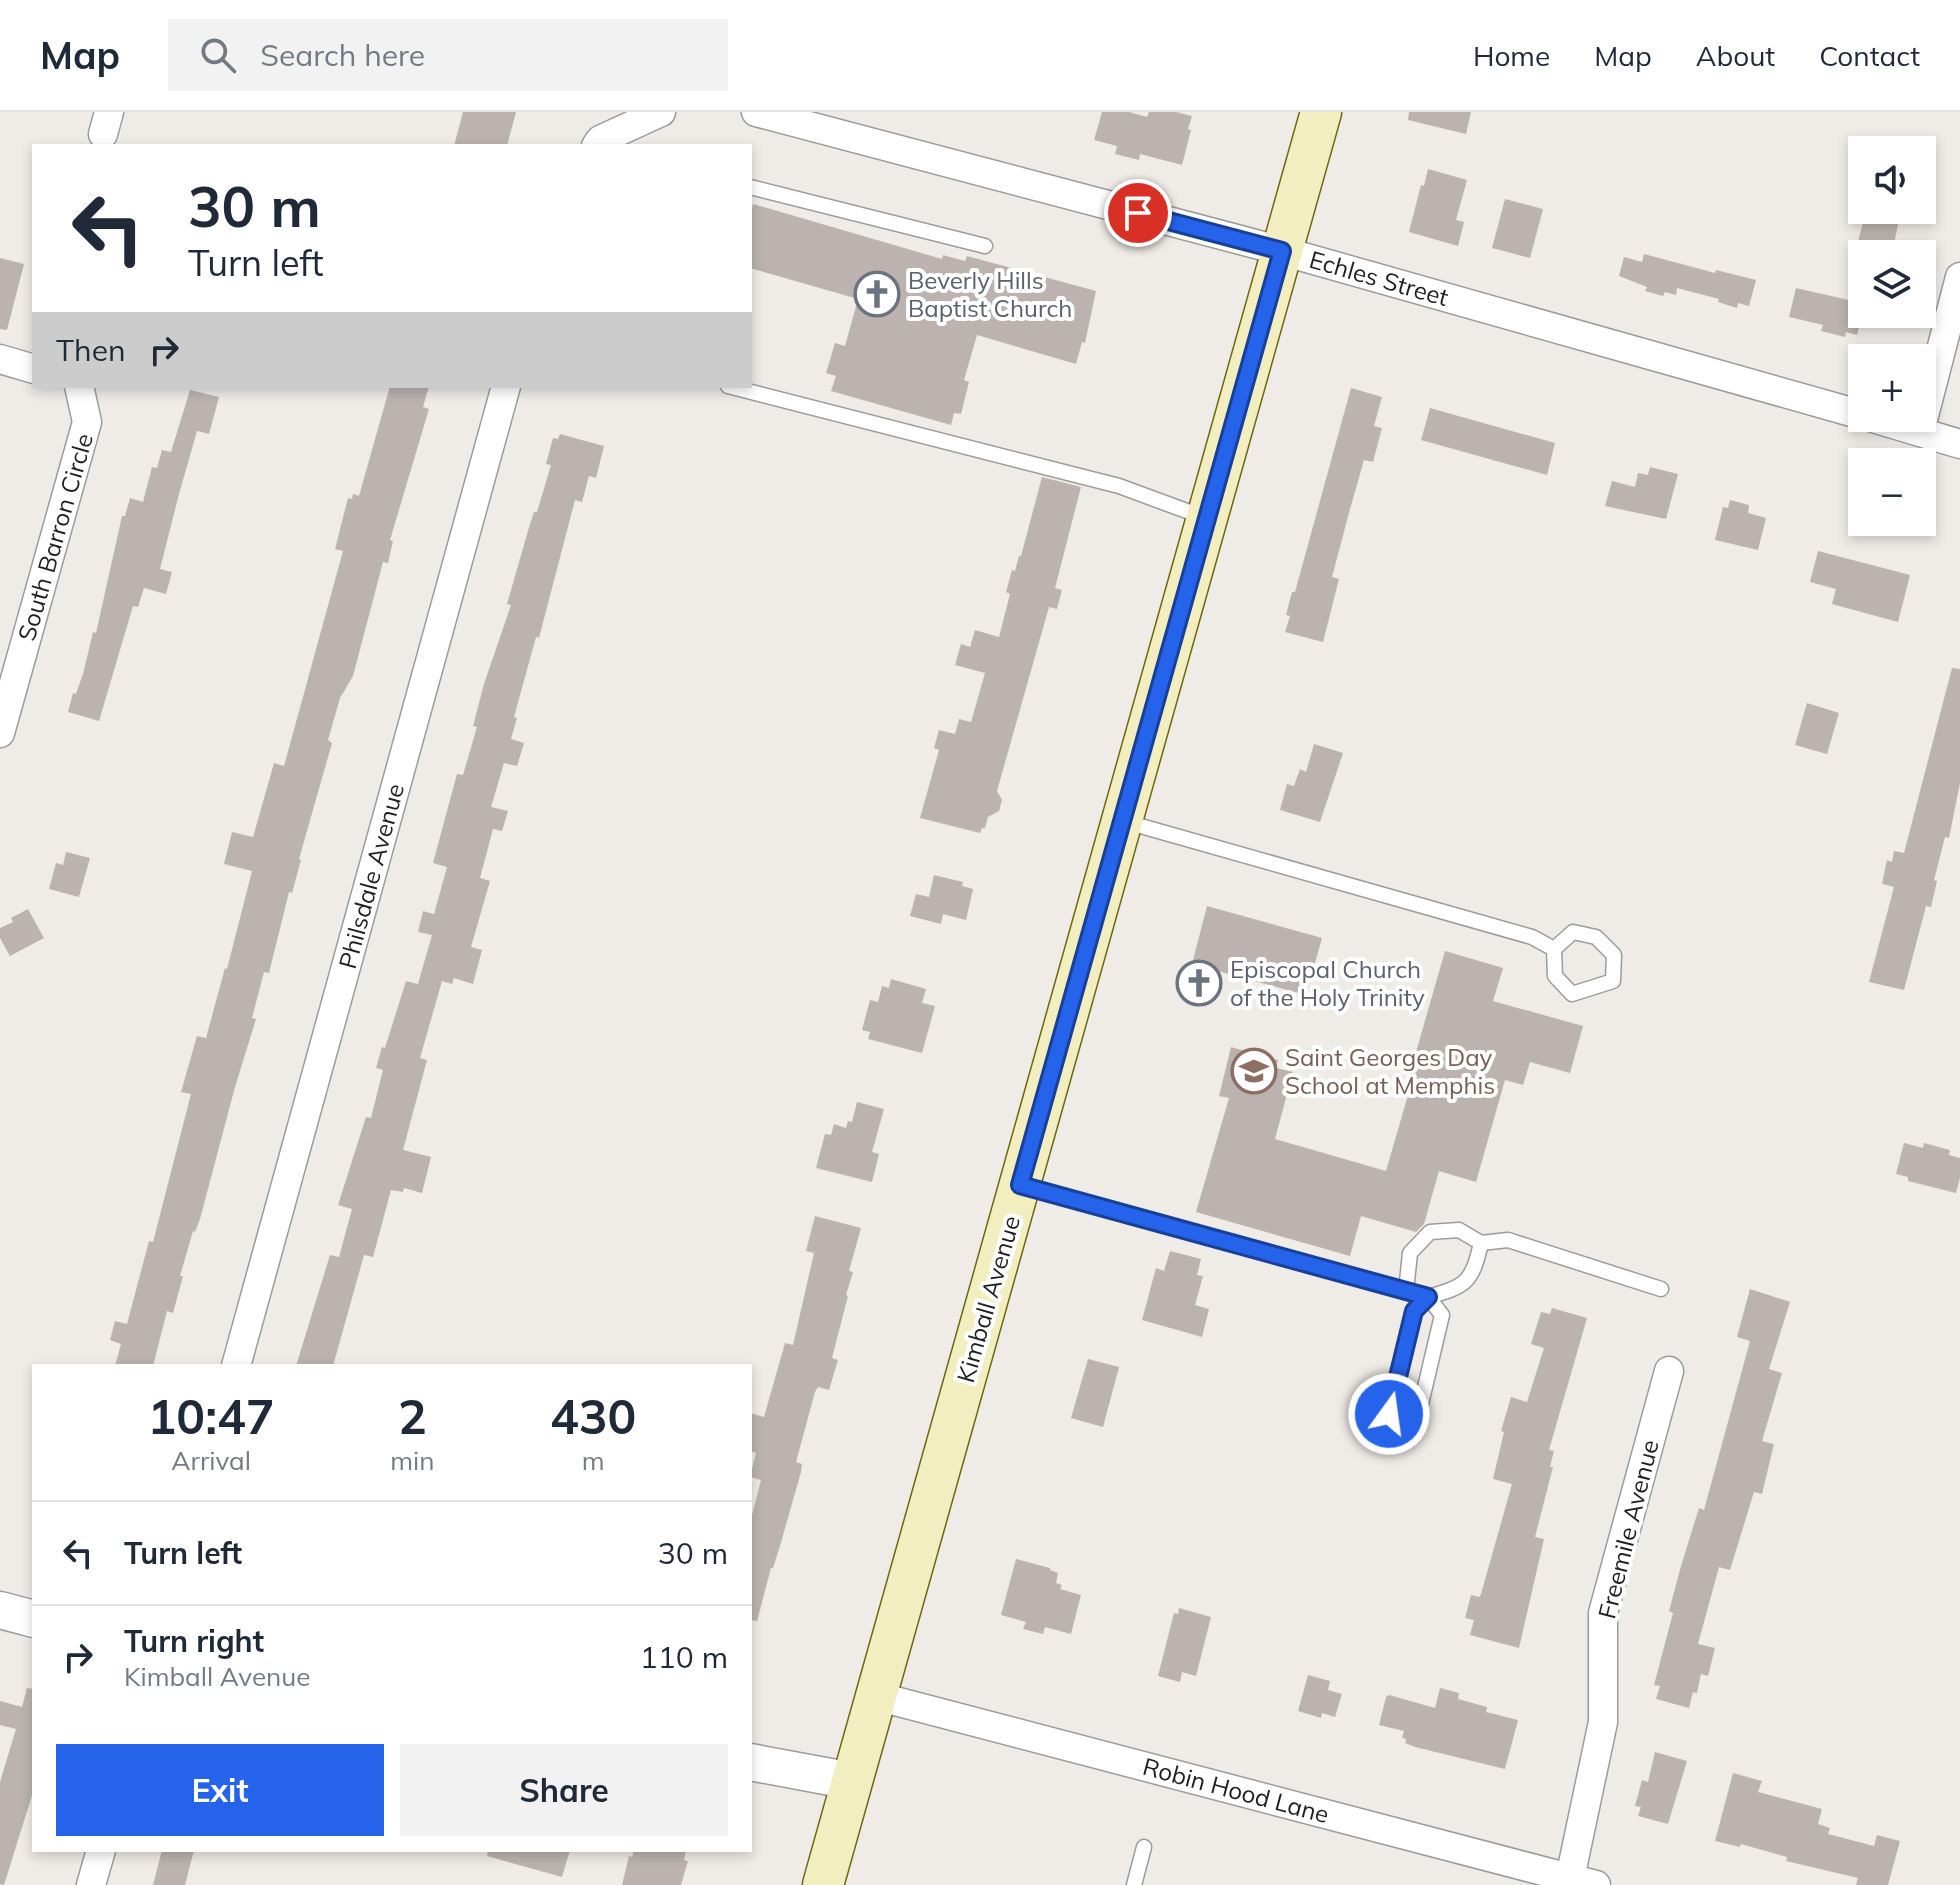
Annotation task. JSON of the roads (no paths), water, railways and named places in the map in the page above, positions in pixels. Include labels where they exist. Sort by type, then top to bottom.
[{"type":"main road","name":"Kimball Avenue","points":[[823,1885],[1321,112]]},
{"type":"street","points":[[597,144],[661,112]]},
{"type":"street","name":"Echles Street","points":[[756,112],[1282,251],[1848,411]]},
{"type":"street","points":[[1936,369],[1960,277]]},
{"type":"street","points":[[0,359],[32,368]]},
{"type":"street","name":"South Barron Circle","points":[[0,733],[87,422],[79,388]]},
{"type":"street","name":"Philsdale Avenue","points":[[237,1364],[505,388]]},
{"type":"street","points":[[1923,432],[1960,444]]},
{"type":"street","name":"Freemile Avenue","points":[[1583,1882],[1603,1722],[1603,1613],[1669,1371]]},
{"type":"street","points":[[0,1610],[32,1618]]},
{"type":"street","name":"Robin Hood Lane","points":[[876,1696],[1583,1882]]},
{"type":"street","points":[[752,1762],[852,1781]]},
{"type":"street","points":[[91,1885],[100,1852]]},
{"type":"lane","points":[[752,188],[985,246]]},
{"type":"lane","points":[[736,388],[1119,486],[1207,519]]},
{"type":"lane","points":[[1122,821],[1532,937],[1554,949]]},
{"type":"lane","points":[[1573,932],[1596,937],[1614,955],[1613,981],[1572,994],[1555,976],[1554,949],[1573,932]]},
{"type":"lane","points":[[1020,1185],[1428,1297],[1442,1315],[1417,1421],[1389,1414],[1414,1311],[1428,1297],[1452,1290],[1474,1273],[1481,1243]]},
{"type":"lane","points":[[1406,1291],[1410,1253],[1430,1232],[1459,1230],[1481,1243],[1508,1240],[1661,1289]]},
{"type":"lane","points":[[1134,1885],[1144,1847]]},
{"type":"place","name":"Beverly Hills Baptist Church","points":[[877,294]]},
{"type":"place","name":"Episcopal Church of the Holy Trinity","points":[[1199,983]]},
{"type":"place","name":"Saint Georges Day School at Memphis","points":[[1254,1071]]}]
